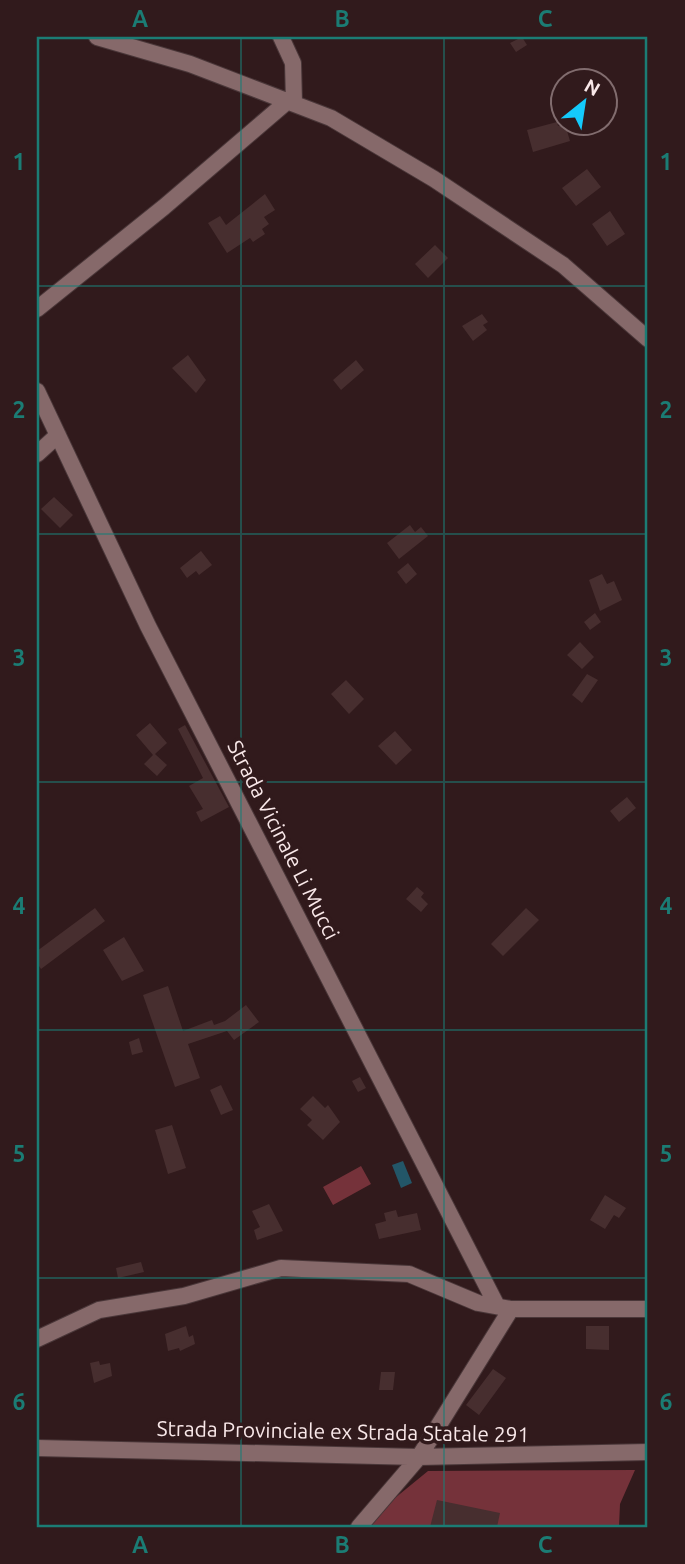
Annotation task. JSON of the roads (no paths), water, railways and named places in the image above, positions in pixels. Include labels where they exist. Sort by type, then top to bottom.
[{"type":"street","points":[[97,37],[190,64],[331,118],[435,179],[564,265],[648,339]]},
{"type":"street","points":[[37,309],[291,101],[293,63],[281,37]]},
{"type":"street","name":"Strada Vicinale Li Mucci","points":[[37,391],[148,626],[504,1308]]},
{"type":"street","points":[[37,454],[58,435]]},
{"type":"street","points":[[37,1339],[99,1310],[184,1296],[281,1268],[410,1274],[478,1303],[504,1308],[648,1309]]},
{"type":"street","points":[[359,1527],[419,1457],[504,1308]]},
{"type":"street","name":"Strada Provinciale ex Strada Statale 291","points":[[37,1448],[419,1457],[648,1452]]},
{"type":"water","points":[[403,1161],[412,1183],[401,1188],[392,1165]]}]
